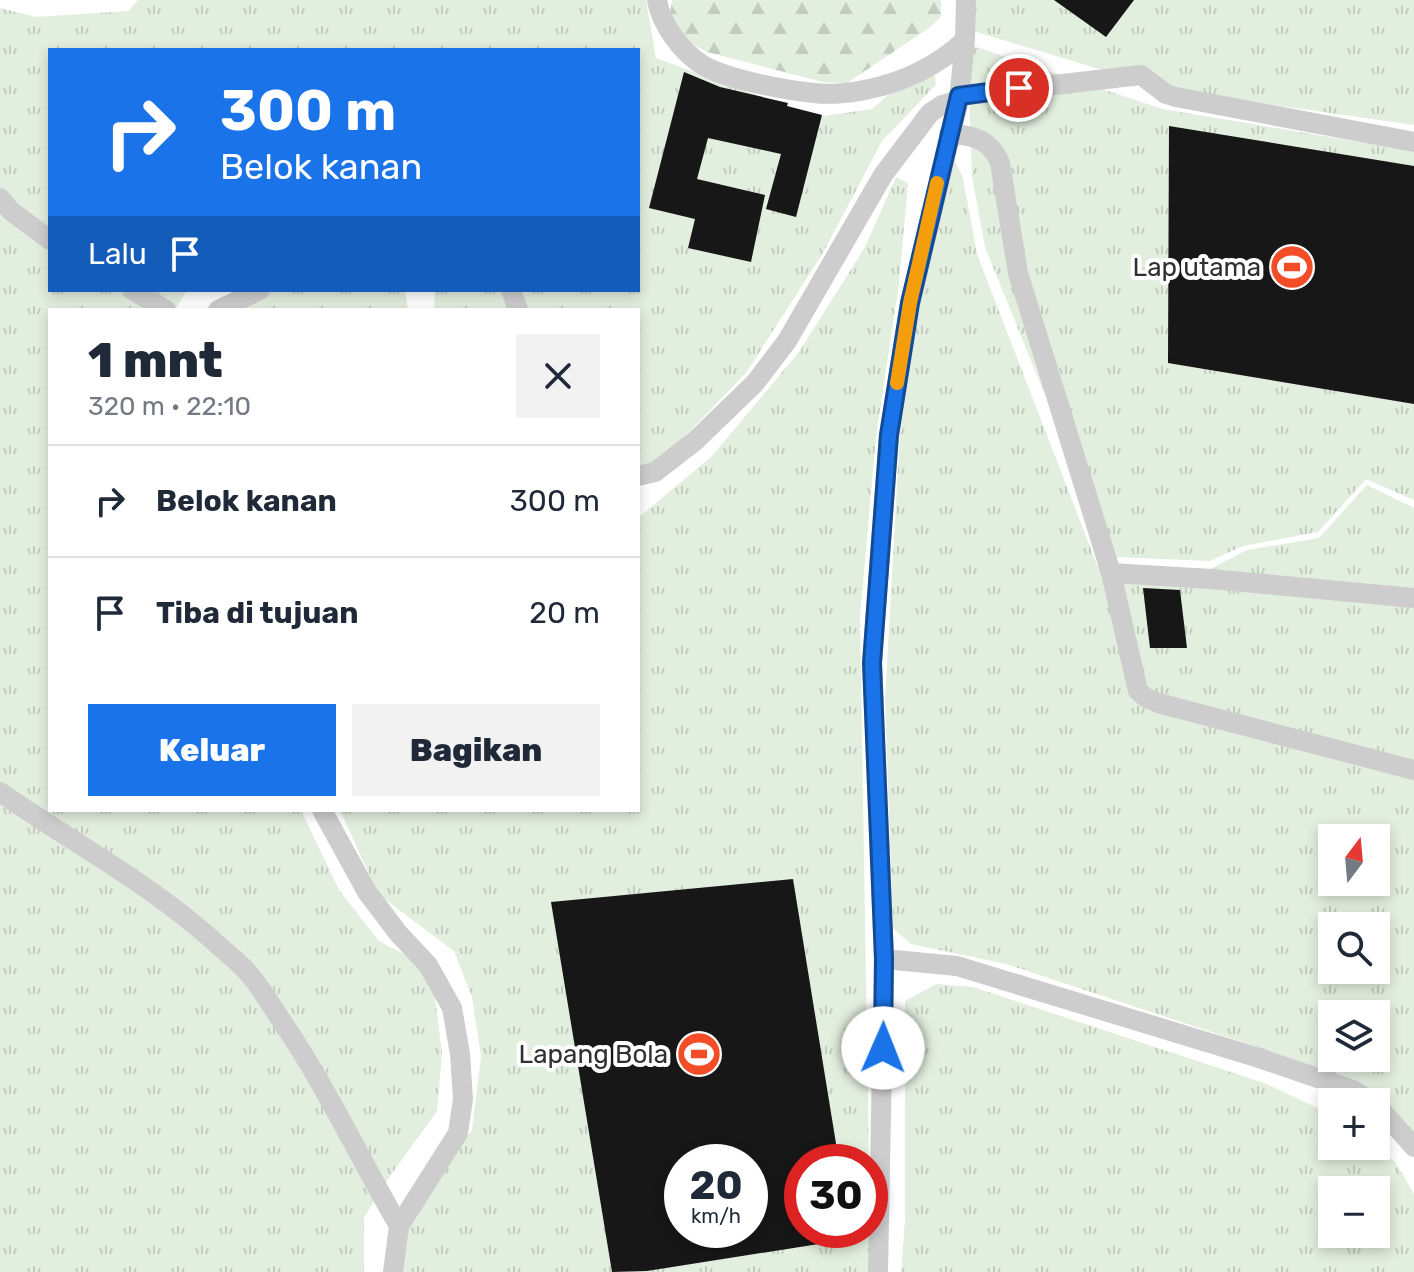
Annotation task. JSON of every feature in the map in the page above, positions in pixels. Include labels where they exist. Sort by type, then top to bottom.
[{"type":"street","points":[[657,0],[673,38],[701,64],[738,78],[817,94],[866,90],[905,79],[950,54],[965,40]]},
{"type":"street","points":[[878,1272],[884,959],[872,663],[888,450],[910,303],[959,98],[966,0]]},
{"type":"street","points":[[640,476],[655,472],[695,441],[755,383],[787,341],[883,175],[930,113],[942,105],[959,98],[1133,74],[1149,79],[1166,94],[1176,97],[1414,142]]},
{"type":"street","points":[[949,134],[973,136],[995,151],[1000,163],[1018,273],[1111,573],[1136,685],[1145,697],[1414,770]]},
{"type":"street","points":[[0,198],[11,211],[48,239]]},
{"type":"street","points":[[135,292],[163,308]]},
{"type":"street","points":[[222,308],[256,292]]},
{"type":"street","points":[[1111,573],[1252,582],[1414,598]]},
{"type":"street","points":[[0,792],[54,830],[148,887],[250,975],[339,1114],[366,1170],[399,1226]]},
{"type":"street","points":[[323,812],[367,892],[398,933],[428,965],[452,1008],[460,1054],[463,1099],[458,1133],[399,1226],[393,1272]]},
{"type":"street","points":[[884,959],[957,966],[1347,1088]]},
{"type":"street","points":[[1390,1121],[1414,1147]]},
{"type":"green space","points":[[138,0],[646,0],[656,58],[817,117],[872,109],[933,56],[936,85],[882,141],[823,253],[746,373],[682,439],[640,474],[640,308],[434,308],[435,292],[640,292],[640,48],[48,48],[48,292],[186,292],[176,308],[48,308],[48,812],[302,812],[339,890],[379,941],[415,960],[434,990],[442,1054],[437,1111],[364,1218],[364,1272],[0,1272],[0,8],[36,17],[128,11]]},
{"type":"green space","points":[[672,0],[941,0],[941,17],[847,83],[823,82],[707,52],[676,35],[670,14]]},
{"type":"green space","points":[[962,0],[1414,0],[1414,125],[1169,90],[960,27]]},
{"type":"green space","points":[[967,44],[1162,109],[1414,151],[1414,500],[1366,479],[1318,532],[1243,546],[1210,561],[1116,557],[985,247],[972,177]]},
{"type":"green space","points":[[953,157],[963,178],[977,254],[1097,565],[1210,569],[1247,550],[1319,538],[1367,485],[1414,508],[1414,1144],[1390,1123],[1390,1088],[1340,1088],[1296,1060],[1006,964],[911,944],[893,928],[885,701],[901,415],[942,158]]},
{"type":"green space","points":[[896,177],[908,183],[899,284],[876,436],[860,617],[869,1144],[784,1144],[784,1248],[870,1248],[870,1272],[401,1272],[400,1232],[422,1196],[472,1130],[481,1056],[472,997],[454,951],[378,894],[341,812],[640,812],[640,516],[712,456],[799,352],[865,247]]},
{"type":"green space","points":[[247,292],[405,292],[408,308],[228,308]]},
{"type":"green space","points":[[936,984],[973,987],[1267,1084],[1318,1108],[1318,1160],[1390,1160],[1390,1157],[1396,1163],[1414,1194],[1414,1272],[901,1272],[905,1221],[905,1001]]},
{"type":"building","points":[[1054,0],[1134,0],[1106,37]]},
{"type":"building","points":[[684,72],[720,87],[788,103],[787,106],[822,115],[796,217],[766,209],[781,154],[708,138],[697,179],[765,195],[751,262],[688,248],[695,219],[649,208]]},
{"type":"building","name":"Lap utama","points":[[1169,126],[1414,166],[1414,404],[1168,363]]},
{"type":"building","points":[[1143,588],[1180,590],[1187,648],[1150,648]]},
{"type":"building","name":"Lapang Bola","points":[[793,879],[836,1144],[784,1144],[784,1248],[793,1248],[647,1271],[612,1272],[551,902]]},
{"type":"slow traffic","points":[[897,383],[910,303],[937,183]]},
{"type":"place","name":"Lap utama","points":[[1292,267]]},
{"type":"place","name":"Lapang Bola","points":[[699,1054]]},
{"type":"route","points":[[883,1048],[884,959],[872,663],[889,435],[910,303],[959,96],[1019,88]]}]
